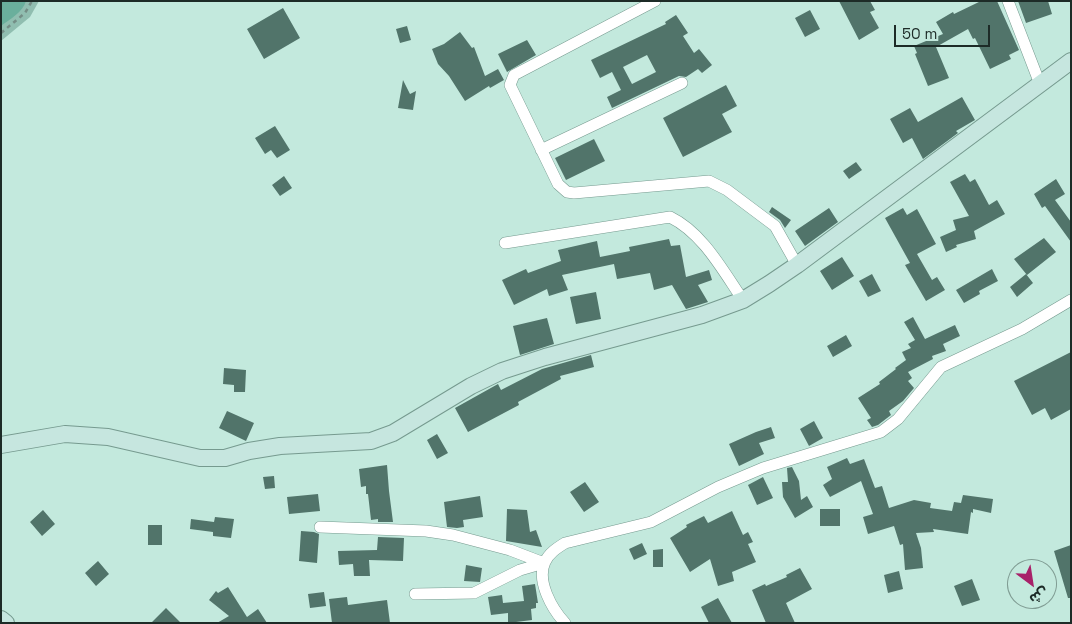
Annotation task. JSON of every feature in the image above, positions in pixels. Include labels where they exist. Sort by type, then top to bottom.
[{"type":"street","points":[[655,1],[514,74],[510,85],[558,184],[567,192],[574,193],[709,181],[727,190],[775,226],[797,264]]},
{"type":"street","points":[[1008,1],[1040,84]]},
{"type":"street","points":[[1,445],[65,434],[108,437],[200,458],[225,458],[280,446],[371,441],[393,433],[471,386],[502,371],[545,357],[702,315],[743,300],[797,264],[1071,61]]},
{"type":"street","points":[[541,150],[682,83]]},
{"type":"street","points":[[505,243],[670,217],[678,221],[702,242],[743,300]]},
{"type":"street","points":[[566,623],[559,616],[546,595],[543,573],[544,563],[552,551],[564,543],[651,522],[718,487],[763,468],[881,432],[898,419],[941,367],[1022,329],[1071,300]]},
{"type":"street","points":[[320,527],[426,531],[510,550],[544,563]]},
{"type":"street","points":[[415,594],[474,593],[520,570],[544,563]]},
{"type":"street","points":[[1,619],[6,623]]},
{"type":"path","points":[[1,33],[25,13],[32,1]]},
{"type":"green space","points":[[1,1],[39,1],[30,17],[1,41]]},
{"type":"green space","points":[[1,1],[26,1],[19,12],[1,26]]},
{"type":"building","points":[[839,1],[870,1],[875,10],[870,12],[879,28],[859,40]]},
{"type":"building","points":[[981,1],[997,1],[1019,50],[1009,55],[1011,59],[990,69],[975,38],[973,39],[968,29],[936,47],[949,78],[928,86],[915,54],[917,53],[914,46],[943,34],[936,22],[953,12],[954,14]]},
{"type":"building","points":[[1018,1],[1048,1],[1052,14],[1026,23]]},
{"type":"building","points":[[283,8],[300,38],[264,59],[247,29]]},
{"type":"building","points":[[810,10],[820,29],[805,37],[795,18]]},
{"type":"building","points":[[676,15],[688,33],[683,36],[694,53],[699,49],[712,65],[702,73],[698,69],[686,77],[679,76],[612,108],[607,97],[621,90],[612,72],[600,78],[591,60],[666,24],[665,22]],"holes":[[[647,55],[656,72],[632,84],[623,67]]]},
{"type":"building","points":[[407,26],[411,40],[400,43],[396,29]]},
{"type":"building","points":[[460,32],[472,48],[474,47],[485,76],[498,69],[504,80],[490,88],[489,86],[465,101],[449,76],[438,64],[432,49],[444,44]]},
{"type":"building","points":[[527,40],[536,55],[507,72],[498,54]]},
{"type":"building","points":[[403,80],[410,94],[416,91],[413,110],[398,108]]},
{"type":"building","points":[[726,85],[737,106],[722,114],[732,132],[683,157],[663,118]]},
{"type":"building","points":[[962,97],[975,120],[956,131],[958,133],[923,159],[912,138],[903,143],[890,119],[910,108],[918,122]]},
{"type":"building","points":[[275,126],[290,150],[277,158],[271,150],[265,154],[255,138]]},
{"type":"building","points":[[594,139],[605,161],[566,180],[555,158]]},
{"type":"building","points":[[856,162],[862,170],[849,179],[843,171]]},
{"type":"building","points":[[965,174],[970,182],[975,179],[989,205],[997,200],[1005,214],[974,231],[976,239],[956,245],[957,247],[946,252],[940,237],[956,230],[953,220],[969,216],[950,182]]},
{"type":"building","points":[[284,176],[292,188],[280,196],[272,185]]},
{"type":"building","points":[[1056,179],[1065,194],[1055,200],[1071,222],[1071,242],[1045,206],[1042,208],[1034,194]]},
{"type":"building","points":[[772,207],[791,220],[785,228],[780,220],[769,212]]},
{"type":"building","points":[[829,208],[838,222],[805,246],[795,231]]},
{"type":"building","points":[[903,208],[907,215],[917,209],[936,244],[917,254],[932,280],[937,277],[945,290],[926,301],[905,265],[910,263],[885,218]]},
{"type":"building","points":[[1044,238],[1056,252],[1027,275],[1014,259]]},
{"type":"building","points":[[669,239],[671,246],[680,245],[686,277],[709,270],[712,280],[698,285],[708,302],[686,309],[672,285],[654,290],[650,273],[617,279],[614,264],[562,275],[568,290],[549,296],[547,289],[514,305],[502,280],[526,269],[528,273],[561,261],[558,250],[597,241],[600,257],[630,251],[629,247]]},
{"type":"building","points":[[842,257],[854,276],[832,290],[820,271]]},
{"type":"building","points":[[992,269],[998,281],[979,291],[980,294],[964,303],[956,290]]},
{"type":"building","points":[[872,274],[881,291],[868,297],[859,281]]},
{"type":"building","points":[[1026,274],[1033,283],[1017,297],[1010,287]]},
{"type":"building","points":[[596,292],[601,319],[576,324],[570,297]]},
{"type":"building","points":[[913,317],[925,339],[955,325],[960,336],[943,344],[946,351],[932,356],[933,359],[908,372],[912,378],[908,381],[914,388],[903,401],[889,411],[891,415],[878,425],[872,427],[867,420],[871,418],[858,398],[880,384],[879,382],[906,360],[902,352],[911,348],[908,344],[915,340],[904,322]]},
{"type":"building","points":[[547,318],[554,344],[520,355],[513,326]]},
{"type":"building","points":[[846,335],[852,346],[833,357],[827,346]]},
{"type":"building","points":[[1071,352],[1071,409],[1051,420],[1045,408],[1032,415],[1014,381]]},
{"type":"building","points":[[591,355],[594,367],[560,376],[561,379],[518,402],[519,405],[468,432],[455,408],[498,384],[501,390],[542,369]]},
{"type":"building","points":[[224,368],[246,370],[245,392],[234,392],[234,385],[223,384]]},
{"type":"building","points":[[227,411],[254,423],[246,441],[219,428]]},
{"type":"building","points":[[814,421],[823,438],[809,446],[800,429]]},
{"type":"building","points":[[771,427],[775,438],[759,443],[764,454],[739,466],[729,444]]},
{"type":"building","points":[[437,434],[448,453],[437,459],[427,440]]},
{"type":"building","points":[[847,458],[850,464],[864,459],[875,488],[882,486],[889,508],[914,500],[931,503],[930,508],[952,511],[954,502],[961,503],[963,495],[993,499],[991,513],[973,509],[968,534],[933,529],[934,532],[916,533],[921,548],[923,568],[905,570],[903,544],[900,545],[894,526],[868,534],[863,517],[873,514],[861,481],[830,497],[823,485],[832,479],[827,467]]},
{"type":"building","points":[[387,465],[393,522],[378,522],[378,519],[371,520],[368,494],[366,494],[366,486],[361,487],[359,469]]},
{"type":"building","points":[[792,467],[799,481],[801,500],[807,496],[813,507],[795,518],[783,497],[782,482],[788,482],[787,468]]},
{"type":"building","points":[[274,476],[275,488],[265,489],[263,477]]},
{"type":"building","points":[[763,477],[773,498],[757,505],[748,485]]},
{"type":"building","points":[[585,482],[599,502],[584,512],[570,492]]},
{"type":"building","points":[[318,494],[320,511],[289,514],[287,497]]},
{"type":"building","points":[[480,496],[483,517],[463,520],[464,527],[447,527],[444,502]]},
{"type":"building","points":[[507,509],[527,510],[530,532],[536,530],[542,547],[506,541]]},
{"type":"building","points":[[820,509],[840,509],[840,526],[820,526]]},
{"type":"building","points":[[43,510],[55,524],[42,536],[30,522]]},
{"type":"building","points":[[732,511],[743,535],[748,532],[753,542],[748,544],[756,562],[732,572],[734,581],[718,586],[710,559],[690,572],[670,538],[687,527],[686,525],[704,516],[708,523]]},
{"type":"building","points":[[215,517],[234,519],[231,538],[213,536],[213,532],[190,529],[191,519],[214,522]]},
{"type":"building","points":[[148,525],[162,525],[162,545],[148,545]]},
{"type":"building","points":[[301,531],[319,534],[317,563],[299,561]]},
{"type":"building","points":[[378,537],[404,538],[403,561],[369,560],[370,576],[354,576],[353,564],[339,565],[338,551],[377,550]]},
{"type":"building","points":[[642,543],[647,554],[634,560],[629,549]]},
{"type":"building","points":[[1071,545],[1071,598],[1068,598],[1054,551]]},
{"type":"building","points":[[663,549],[663,567],[653,567],[653,550]]},
{"type":"building","points":[[98,561],[109,574],[96,586],[85,573]]},
{"type":"building","points":[[466,565],[482,568],[480,582],[464,581]]},
{"type":"building","points":[[800,568],[812,589],[786,603],[795,623],[766,623],[752,590],[787,577],[786,575]]},
{"type":"building","points":[[899,571],[903,589],[888,593],[884,575]]},
{"type":"building","points":[[972,579],[980,600],[962,606],[954,586]]},
{"type":"building","points":[[535,584],[538,603],[536,603],[536,608],[531,609],[532,620],[508,623],[508,613],[491,615],[488,597],[502,595],[503,603],[524,601],[522,586]]},
{"type":"building","points":[[228,587],[247,617],[258,609],[267,623],[217,623],[229,616],[209,600],[216,591],[218,593]]},
{"type":"building","points":[[324,592],[326,606],[310,608],[308,594]]},
{"type":"building","points":[[347,597],[348,605],[387,600],[390,623],[332,623],[329,599]]},
{"type":"building","points":[[718,598],[732,623],[709,623],[701,607]]},
{"type":"building","points":[[166,608],[181,623],[151,623]]}]
